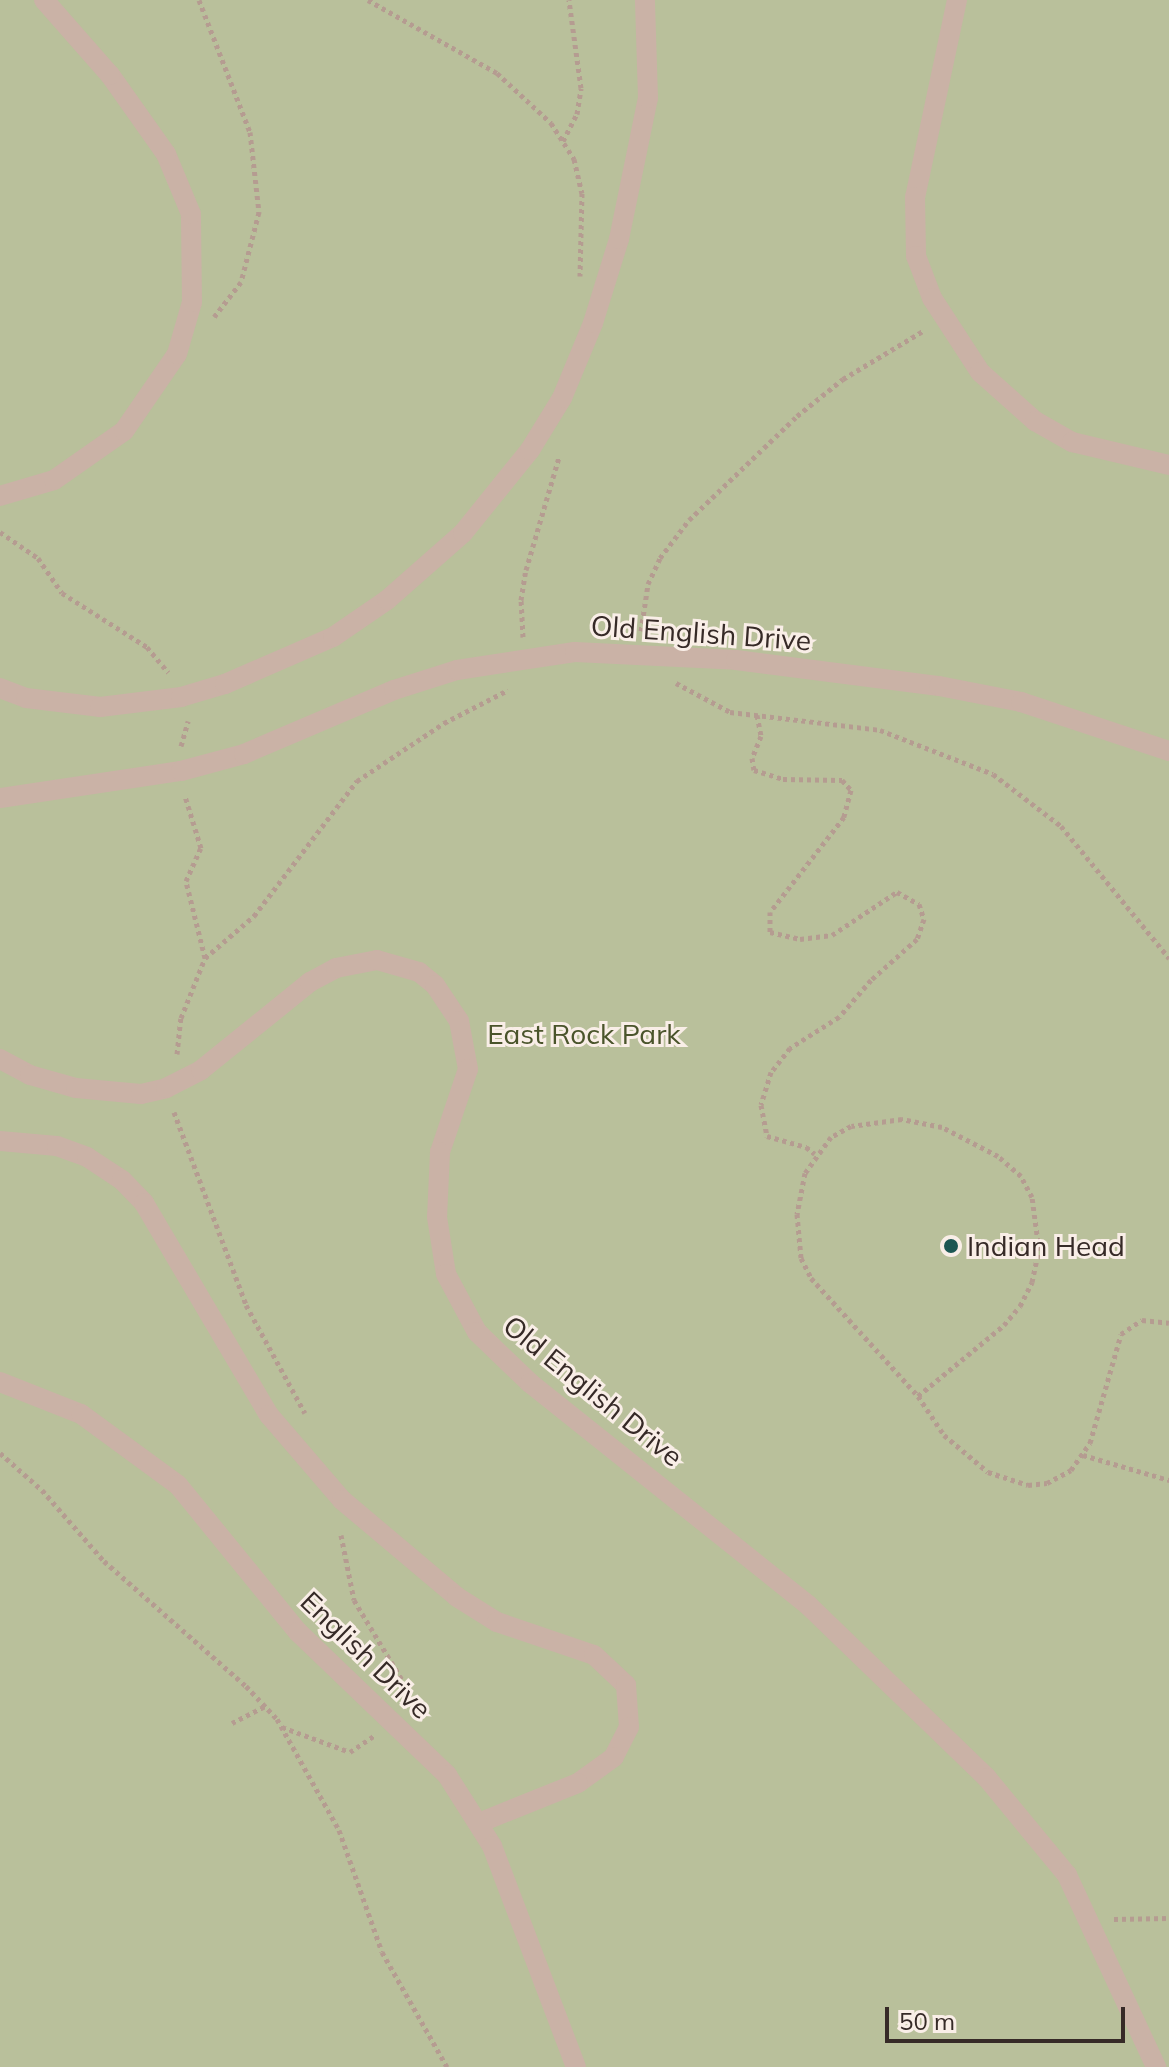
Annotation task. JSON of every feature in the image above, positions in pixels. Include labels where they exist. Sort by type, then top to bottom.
[{"type":"street","points":[[0,496],[54,480],[124,431],[157,387],[187,326],[194,236],[181,184],[141,116],[44,0]]},
{"type":"street","points":[[0,688],[26,698],[100,707],[181,697],[225,684],[333,637],[387,600],[463,533],[530,450],[562,398],[593,323],[619,239],[648,98],[645,0]]},
{"type":"street","points":[[957,0],[922,146],[913,223],[916,256],[943,320],[980,372],[1035,421],[1072,442],[1169,465]]},
{"type":"street","name":"Old English Drive","points":[[0,798],[95,787],[213,763],[394,690],[457,670],[525,657],[640,652],[952,689],[1021,702],[1169,751]]},
{"type":"street","name":"Old English Drive","points":[[0,1059],[30,1075],[76,1088],[141,1094],[166,1088],[245,1039],[310,982],[336,968],[377,960],[419,972],[435,985],[459,1021],[468,1069],[440,1152],[437,1217],[446,1274],[477,1332],[530,1383],[731,1539],[865,1660],[1032,1828],[1067,1875],[1094,1924],[1156,2067]]},
{"type":"street","points":[[0,1141],[57,1146],[87,1157],[122,1180],[144,1203],[261,1404],[342,1500],[457,1597],[497,1622],[594,1655],[626,1685],[629,1727],[614,1757],[578,1783],[481,1822]]},
{"type":"street","name":"English Drive","points":[[0,1382],[81,1414],[178,1485],[298,1632],[425,1751],[481,1822],[576,2067]]},
{"type":"path","points":[[187,326],[207,321],[230,301],[249,261],[259,212],[250,132],[199,0]]},
{"type":"path","points":[[368,0],[497,73],[551,123],[574,159],[582,193],[580,280]]},
{"type":"path","points":[[563,141],[577,114],[581,88],[569,0]]},
{"type":"path","points":[[640,652],[648,584],[660,558],[689,520],[832,388],[943,320]]},
{"type":"path","points":[[177,1056],[181,1018],[205,958],[254,916],[357,781],[444,723],[516,687],[526,672],[521,600],[560,451]]},
{"type":"path","points":[[0,532],[16,539],[38,558],[62,593],[147,647],[172,678]]},
{"type":"path","points":[[662,653],[664,672],[678,685],[730,712],[880,730],[993,774],[1061,826],[1169,958]]},
{"type":"path","points":[[180,756],[188,713]]},
{"type":"path","points":[[757,715],[761,736],[752,758],[754,770],[783,779],[842,780],[851,790],[844,817],[770,912],[770,932],[800,939],[832,935],[897,892],[919,904],[924,919],[917,939],[892,958],[839,1017],[790,1048],[771,1072],[761,1105],[767,1136],[806,1147],[815,1154]]},
{"type":"path","points":[[182,788],[201,848],[186,881],[205,958]]},
{"type":"path","points":[[1159,945],[1169,949]]},
{"type":"path","points":[[166,1088],[246,1305],[313,1426]]},
{"type":"path","points":[[918,1396],[1004,1325],[1020,1306],[1032,1282],[1039,1250],[1032,1197],[1021,1176],[998,1156],[928,1124],[877,1119],[851,1126],[815,1154],[799,1193],[801,1258],[811,1278],[918,1396],[944,1435],[967,1458],[1012,1483],[1047,1483],[1071,1470],[1083,1455],[1121,1334],[1142,1320],[1169,1323]]},
{"type":"path","points":[[0,1453],[154,1609],[266,1706],[339,1830],[382,1952],[447,2067]]},
{"type":"path","points":[[1083,1455],[1169,1480]]},
{"type":"path","points":[[340,1532],[354,1600],[405,1685],[408,1703]]},
{"type":"path","points":[[232,1723],[266,1706]]},
{"type":"path","points":[[281,1727],[350,1752],[374,1736]]},
{"type":"path","points":[[1094,1924],[1129,1917],[1169,1918]]},
{"type":"green space","name":"East Rock Park","points":[[0,0],[1169,0],[1169,2067],[0,2067]]},
{"type":"place","name":"Indian Head","points":[[951,1246]]}]
